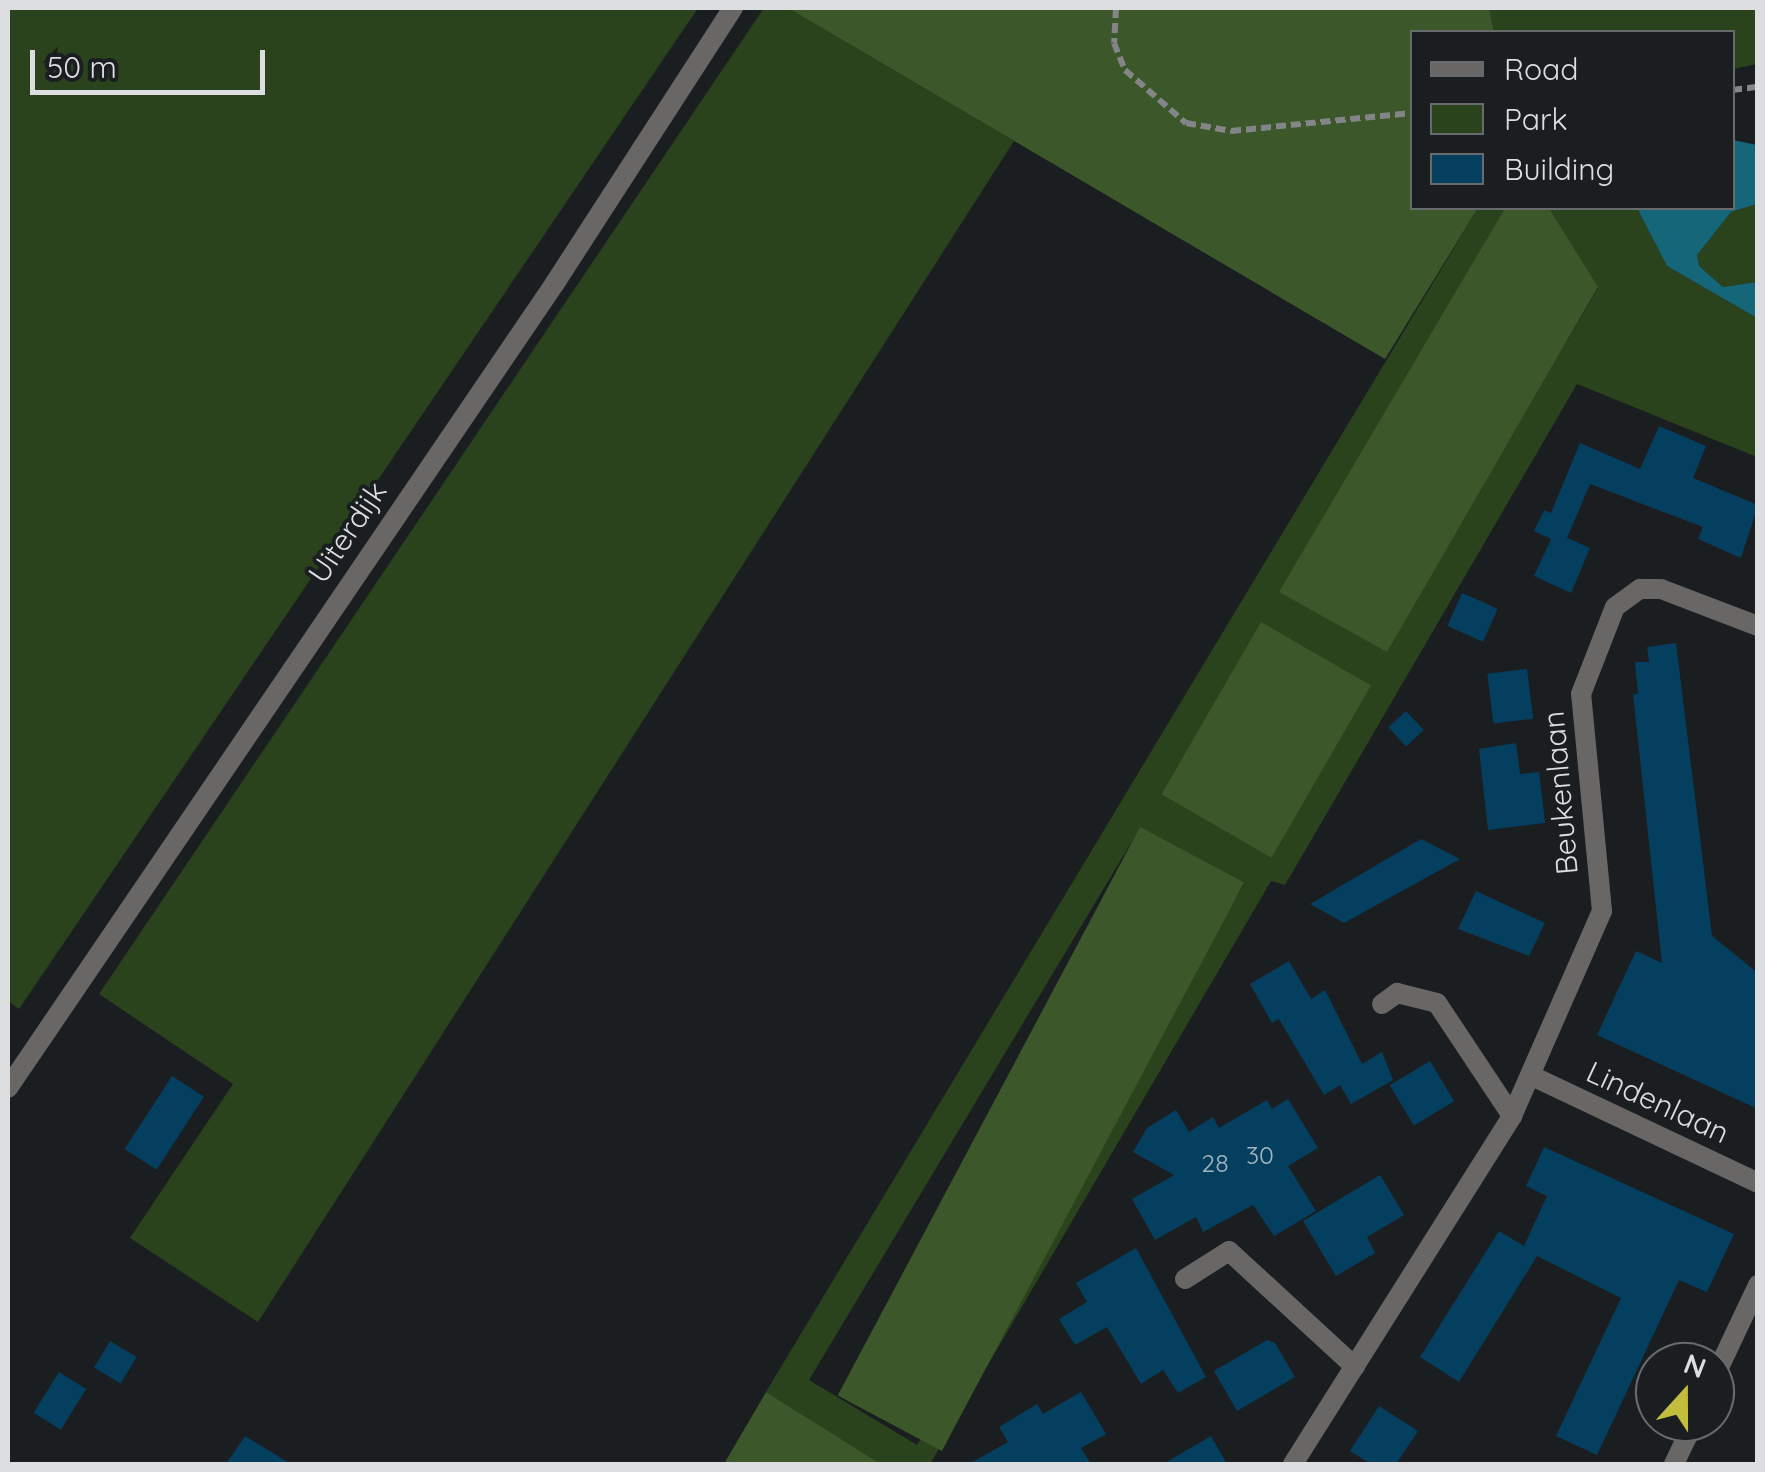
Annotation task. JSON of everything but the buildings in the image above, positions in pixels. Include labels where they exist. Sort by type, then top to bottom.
[{"type":"street","name":"Uiterdijk","points":[[8,1088],[555,283],[733,8]]},
{"type":"street","name":"Beukenlaan","points":[[1293,1464],[1512,1116],[1602,911],[1581,694],[1615,608],[1640,589],[1661,588],[1758,626]]},
{"type":"street","points":[[1382,1004],[1397,992],[1437,1002],[1512,1116]]},
{"type":"street","name":"Lindenlaan","points":[[1532,1076],[1758,1183]]},
{"type":"street","points":[[1185,1279],[1230,1251],[1354,1366]]},
{"type":"street","points":[[1731,1342],[1758,1285]]},
{"type":"path","points":[[1116,8],[1114,43],[1125,70],[1186,123],[1230,131],[1410,114]]},
{"type":"green space","points":[[8,8],[698,8],[19,1009],[8,1001]]},
{"type":"green space","points":[[764,8],[788,8],[1014,141],[258,1322],[130,1238],[233,1084],[99,994]]},
{"type":"green space","points":[[788,8],[1489,8],[1494,30],[1410,30],[1410,210],[1477,210],[1385,359]]},
{"type":"green space","points":[[1489,8],[1757,8],[1757,64],[1735,69],[1735,30],[1494,30]]},
{"type":"green space","points":[[1757,204],[1757,282],[1723,287],[1699,266],[1697,255],[1731,212]]},
{"type":"green space","points":[[1477,210],[1504,210],[1388,409],[1386,651],[1598,288],[1550,210],[1638,210],[1667,266],[1757,318],[1757,457],[1577,384],[1285,885],[1271,881],[930,1464],[881,1464],[766,1392]],"holes":[[[1140,828],[1244,884],[917,1445],[809,1380]]]},
{"type":"green space","points":[[1504,210],[1550,210],[1598,287],[1387,652],[1279,592]]},
{"type":"green space","points":[[1261,622],[1371,685],[1271,858],[1162,794]]},
{"type":"green space","points":[[1140,827],[1244,882],[942,1451],[838,1396]]},
{"type":"green space","points":[[766,1392],[881,1464],[724,1464]]},
{"type":"water","points":[[1735,140],[1757,145],[1757,204],[1731,212],[1697,255],[1699,266],[1723,287],[1757,282],[1757,318],[1667,266],[1638,210],[1735,210]]}]
